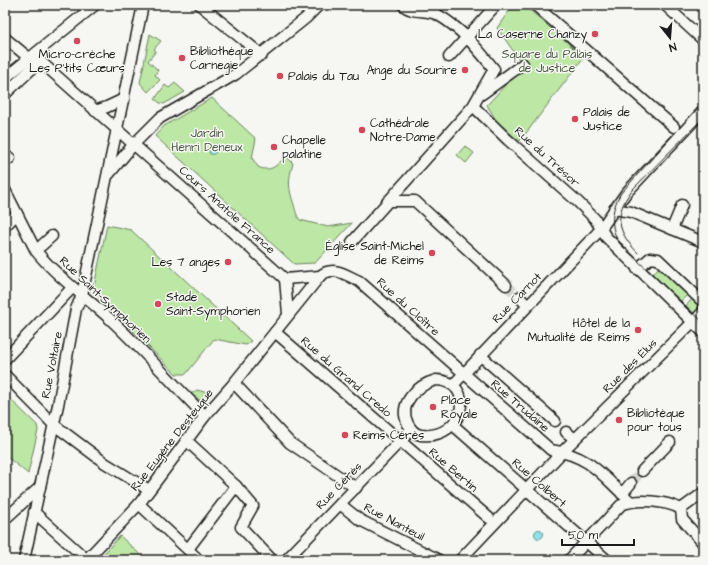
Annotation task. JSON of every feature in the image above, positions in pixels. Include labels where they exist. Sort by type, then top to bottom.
[{"type":"street","points":[[5,78],[95,5]]},
{"type":"street","name":"Rue Voltaire","points":[[24,560],[54,424],[76,309],[82,295],[118,131],[143,5]]},
{"type":"street","points":[[200,5],[262,55]]},
{"type":"street","name":"Rue Voltaire","points":[[108,175],[133,145],[160,118],[236,74],[262,55],[306,18],[319,5]]},
{"type":"street","points":[[405,7],[421,5]]},
{"type":"street","points":[[448,57],[496,5]]},
{"type":"street","points":[[535,5],[678,130]]},
{"type":"street","points":[[665,5],[703,40]]},
{"type":"street","points":[[352,242],[473,106],[494,69],[467,36],[437,14],[405,7]]},
{"type":"street","points":[[5,38],[29,58],[40,61]]},
{"type":"street","points":[[5,94],[40,61]]},
{"type":"street","name":"Cours Anatole France","points":[[40,61],[284,279]]},
{"type":"street","points":[[479,96],[523,64]]},
{"type":"street","points":[[95,111],[107,108],[124,99]]},
{"type":"street","name":"Rue du Trésor","points":[[473,106],[592,217],[600,230],[703,332]]},
{"type":"street","name":"Rue Carnot","points":[[454,384],[527,305],[600,230],[626,193],[678,130],[703,111]]},
{"type":"street","name":"Rue Saint-Symphorien","points":[[5,190],[36,251],[72,288],[111,320],[205,416]]},
{"type":"street","points":[[388,201],[415,201],[504,283]]},
{"type":"street","points":[[672,229],[682,205]]},
{"type":"street","points":[[614,209],[626,210],[703,242]]},
{"type":"street","points":[[5,226],[17,214]]},
{"type":"street","points":[[41,246],[52,236]]},
{"type":"street","points":[[637,268],[650,258],[658,259],[703,302]]},
{"type":"street","name":"Rue du Cloître","points":[[320,276],[330,270],[340,271],[359,281],[463,374]]},
{"type":"street","points":[[288,314],[284,279],[320,276]]},
{"type":"street","name":"Rue Eugène Desteuque","points":[[86,560],[139,504],[148,490],[205,416],[234,383],[320,276]]},
{"type":"street","points":[[5,359],[72,288]]},
{"type":"street","points":[[519,297],[527,305]]},
{"type":"street","name":"Rue des Élus","points":[[460,560],[562,452],[703,312]]},
{"type":"street","name":"Rue du Grand Credo","points":[[274,332],[400,441]]},
{"type":"street","points":[[480,355],[555,421]]},
{"type":"street","name":"Rue Trudaine","points":[[463,374],[551,450],[581,457],[630,501]]},
{"type":"street","points":[[5,375],[54,424],[105,463],[148,490]]},
{"type":"street","points":[[436,380],[446,380],[454,384],[461,398],[461,409],[459,416],[453,425],[444,432],[436,435],[418,435],[411,430],[406,420],[405,411],[407,401],[416,390],[426,383],[436,380]]},
{"type":"street","points":[[234,383],[290,443],[356,488]]},
{"type":"street","name":"Rue Colbert","points":[[453,425],[607,560]]},
{"type":"street","name":"Rue Cérès","points":[[286,560],[411,430]]},
{"type":"street","points":[[566,432],[575,439]]},
{"type":"street","points":[[186,440],[236,486],[253,506],[242,527],[272,560]]},
{"type":"street","name":"Rue Bertin","points":[[400,441],[489,518]]},
{"type":"street","points":[[642,472],[670,442]]},
{"type":"street","points":[[622,494],[631,483]]},
{"type":"street","points":[[188,549],[236,486]]},
{"type":"street","points":[[5,519],[40,487]]},
{"type":"street","points":[[681,509],[703,492]]},
{"type":"street","points":[[569,560],[621,505],[630,501],[671,504],[681,509]]},
{"type":"street","points":[[139,504],[199,560]]},
{"type":"street","name":"Rue Nanteuil","points":[[340,504],[360,520],[439,560]]},
{"type":"street","points":[[681,509],[682,519],[703,543]]},
{"type":"street","points":[[34,512],[86,560]]},
{"type":"green space","name":"Square du Palais de Justice","points":[[513,5],[524,5],[584,57],[520,141],[505,130],[503,132],[487,105],[509,81],[521,62],[497,28]]},
{"type":"green space","points":[[150,34],[161,41],[154,49],[156,51],[148,61],[158,70],[155,75],[160,80],[148,92],[140,83]]},
{"type":"green space","points":[[175,83],[185,92],[164,104],[155,99],[165,85],[169,88]]},
{"type":"green space","name":"Jardin Henri Deneux","points":[[212,98],[256,139],[252,158],[258,167],[270,169],[277,165],[286,156],[293,163],[290,175],[290,189],[296,213],[300,220],[328,227],[352,223],[315,263],[294,264],[155,136],[164,126]]},
{"type":"green space","points":[[465,146],[474,153],[466,163],[457,155]]},
{"type":"green space","name":"Stade Saint-Symphorien","points":[[107,225],[131,230],[251,341],[246,345],[214,339],[186,374],[176,374],[93,291]]},
{"type":"green space","points":[[660,266],[689,293],[677,305],[649,278]]},
{"type":"green space","points":[[693,298],[703,307],[691,319],[682,310]]},
{"type":"green space","points":[[197,390],[212,394],[206,400],[201,401],[191,394]]},
{"type":"green space","points":[[5,394],[37,425],[38,430],[28,474],[5,455]]},
{"type":"green space","points":[[120,536],[146,560],[98,560]]},
{"type":"water","points":[[214,144],[217,145],[219,149],[214,154],[210,154],[209,150]]},
{"type":"water","points":[[539,529],[544,534],[539,539],[534,534]]},
{"type":"tunnel","points":[[506,285],[519,297]]},
{"type":"tunnel","points":[[631,483],[642,471]]},
{"type":"tram line","points":[[703,102],[621,193],[613,212],[614,232],[620,244],[703,322]]},
{"type":"tram line","points":[[638,253],[626,238],[622,230],[620,223],[622,207],[632,190],[703,118]]},
{"type":"place","name":"La Caserne Chanzy","points":[[595,34]]},
{"type":"place","name":"Micro-crèche Les P'tits Cœurs","points":[[77,41]]},
{"type":"place","name":"Bibliothèque Carnegie","points":[[182,58]]},
{"type":"place","name":"Ange du Sourire","points":[[465,70]]},
{"type":"place","name":"Palais du Tau","points":[[280,76]]},
{"type":"place","name":"Palais de Justice","points":[[575,119]]},
{"type":"place","name":"Cathédrale Notre-Dame","points":[[362,130]]},
{"type":"place","name":"Chapelle palatine","points":[[274,147]]},
{"type":"place","name":"Église Saint-Michel de Reims","points":[[432,253]]},
{"type":"place","name":"Les 7 anges","points":[[228,262]]},
{"type":"place","name":"Stade Saint-Symphorien","points":[[158,304]]},
{"type":"place","name":"Hôtel de la Mutualité de Reims","points":[[638,330]]},
{"type":"place","name":"Place Royale","points":[[433,407]]},
{"type":"place","name":"Bibliotèque pour tous","points":[[619,420]]},
{"type":"place","name":"Reims Cérès","points":[[345,435]]}]
